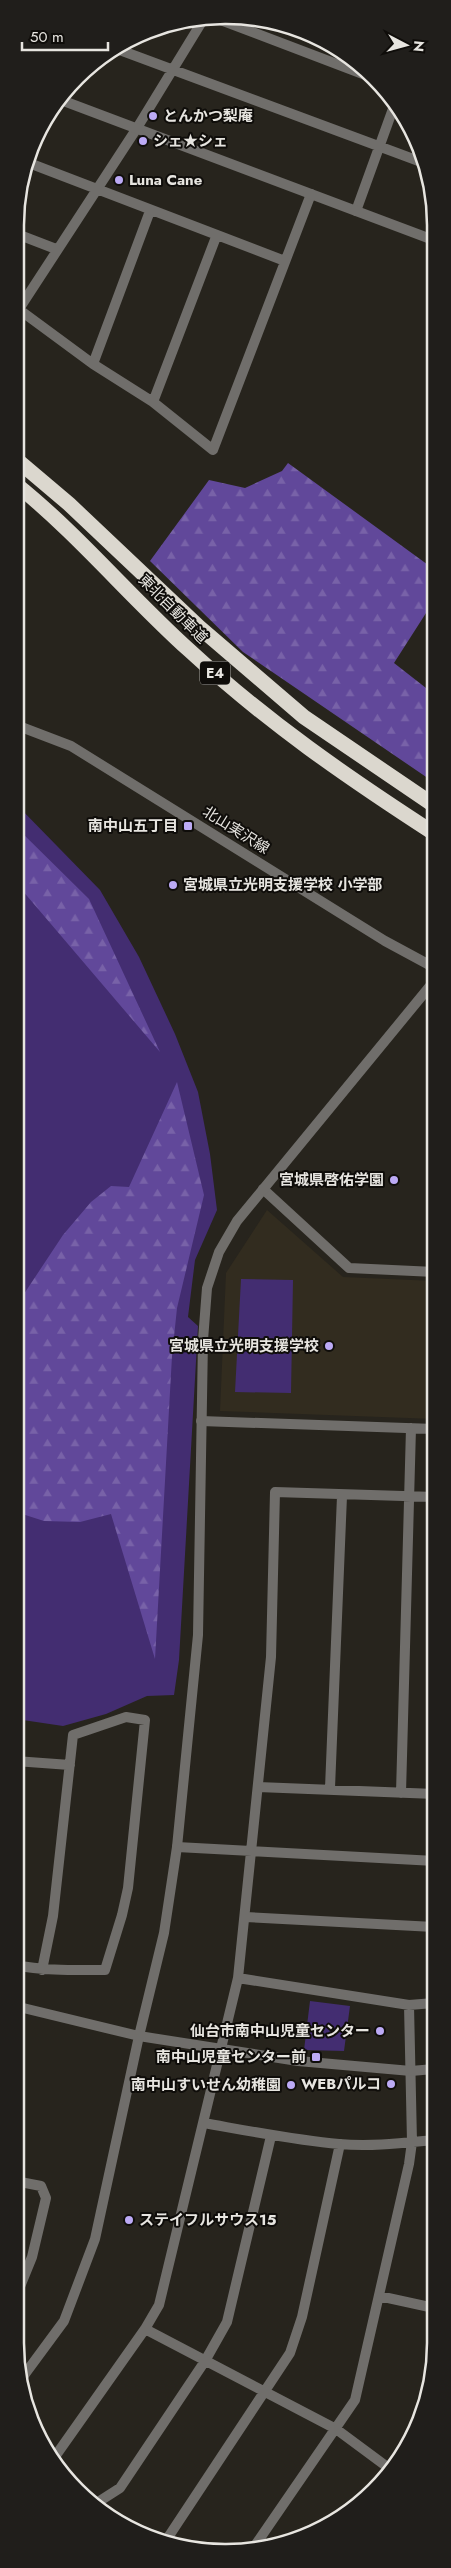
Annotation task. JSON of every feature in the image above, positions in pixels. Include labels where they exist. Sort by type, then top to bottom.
[{"type":"highway","name":"東北自動車道","points":[[24,467],[68,504],[199,627],[297,711],[427,800]]},
{"type":"highway","name":"東北自動車道","points":[[24,492],[58,521],[187,649],[226,684],[328,764],[427,829]]},
{"type":"street","points":[[231,24],[356,71]]},
{"type":"street","points":[[24,299],[137,128],[200,25]]},
{"type":"street","points":[[124,52],[417,160]]},
{"type":"street","points":[[66,102],[427,238]]},
{"type":"street","points":[[356,211],[392,112]]},
{"type":"street","points":[[33,166],[97,189],[216,237],[284,261]]},
{"type":"street","points":[[24,312],[93,364],[154,402],[212,450],[310,194]]},
{"type":"street","points":[[93,364],[150,211]]},
{"type":"street","points":[[24,237],[56,249]]},
{"type":"street","points":[[154,402],[216,237]]},
{"type":"street","name":"北山実沢線","points":[[24,728],[71,746],[385,941],[427,964]]},
{"type":"street","points":[[26,2373],[64,2321],[95,2239],[139,2036],[164,1933],[177,1847],[198,1635],[201,1421],[207,1288],[224,1244],[237,1221],[427,990]]},
{"type":"street","points":[[263,1189],[349,1268],[427,1272]]},
{"type":"street","points":[[201,1421],[427,1429]]},
{"type":"street","points":[[401,1793],[411,1428]]},
{"type":"street","points":[[57,2454],[145,2329],[159,2305],[222,2049],[238,1978],[271,1657],[274,1492],[342,1496],[427,1497]]},
{"type":"street","points":[[330,1788],[342,1496]]},
{"type":"street","points":[[24,1967],[42,1970],[105,1970],[122,1915],[128,1888],[145,1720],[126,1717],[73,1735],[53,1916],[42,1970]]},
{"type":"street","points":[[24,1762],[70,1765]]},
{"type":"street","points":[[258,1787],[330,1788],[427,1794]]},
{"type":"street","points":[[177,1847],[427,1861]]},
{"type":"street","points":[[245,1917],[427,1927]]},
{"type":"street","points":[[238,1978],[409,2005],[427,2004]]},
{"type":"street","points":[[258,2542],[355,2400],[409,2164],[412,2142],[409,2005]]},
{"type":"street","points":[[24,2008],[139,2036],[298,2062],[411,2071],[427,2070]]},
{"type":"street","points":[[204,2123],[271,2136],[340,2144],[427,2141]]},
{"type":"street","points":[[100,2501],[120,2488],[205,2361],[227,2322],[271,2136]]},
{"type":"street","points":[[169,2536],[266,2393],[290,2353],[302,2316],[340,2144]]},
{"type":"street","points":[[24,2183],[41,2186],[46,2198],[32,2257],[24,2276]]},
{"type":"street","points":[[380,2296],[427,2306]]},
{"type":"street","points":[[145,2329],[336,2429],[385,2466]]},
{"type":"shaded area","points":[[24,812],[100,890],[139,957],[175,1034],[198,1092],[210,1154],[217,1210],[195,1260],[188,1317],[198,1326],[179,1660],[174,1695],[147,1696],[106,1714],[63,1726],[24,1720]]},
{"type":"shaded area","name":"宮城県立光明支援学校","points":[[267,1210],[343,1277],[427,1281],[427,1419],[220,1411],[226,1273]]},
{"type":"shaded area","points":[[241,1279],[293,1280],[291,1393],[235,1392]]},
{"type":"shaded area","points":[[310,2001],[350,2006],[344,2051],[304,2050]]},
{"type":"green space","points":[[288,463],[427,564],[427,611],[394,663],[427,689],[427,778],[243,652],[150,561],[209,480],[245,488],[282,471]]},
{"type":"green space","points":[[24,835],[89,899],[160,1052],[24,892]]},
{"type":"green space","points":[[177,1082],[204,1195],[177,1308],[172,1356],[155,1659],[111,1514],[80,1522],[44,1521],[24,1515],[24,1294],[63,1235],[91,1202],[111,1186],[129,1187]]},
{"type":"place","name":"とんかつ梨庵","points":[[153,116]]},
{"type":"place","name":"シェ★シェ","points":[[143,141]]},
{"type":"place","name":"Luna Cane","points":[[119,180]]},
{"type":"place","name":"南中山五丁目","points":[[188,826]]},
{"type":"place","name":"宮城県立光明支援学校 小学部","points":[[173,885]]},
{"type":"place","name":"宮城県啓佑学園","points":[[394,1180]]},
{"type":"place","name":"宮城県立光明支援学校","points":[[329,1346]]},
{"type":"place","name":"仙台市南中山児童センター","points":[[380,2031]]},
{"type":"place","name":"南中山児童センター前","points":[[316,2057]]},
{"type":"place","name":"WEBパルコ","points":[[391,2084]]},
{"type":"place","name":"南中山すいせん幼稚園","points":[[291,2085]]},
{"type":"place","name":"ステイフルサウス15","points":[[129,2220]]}]
